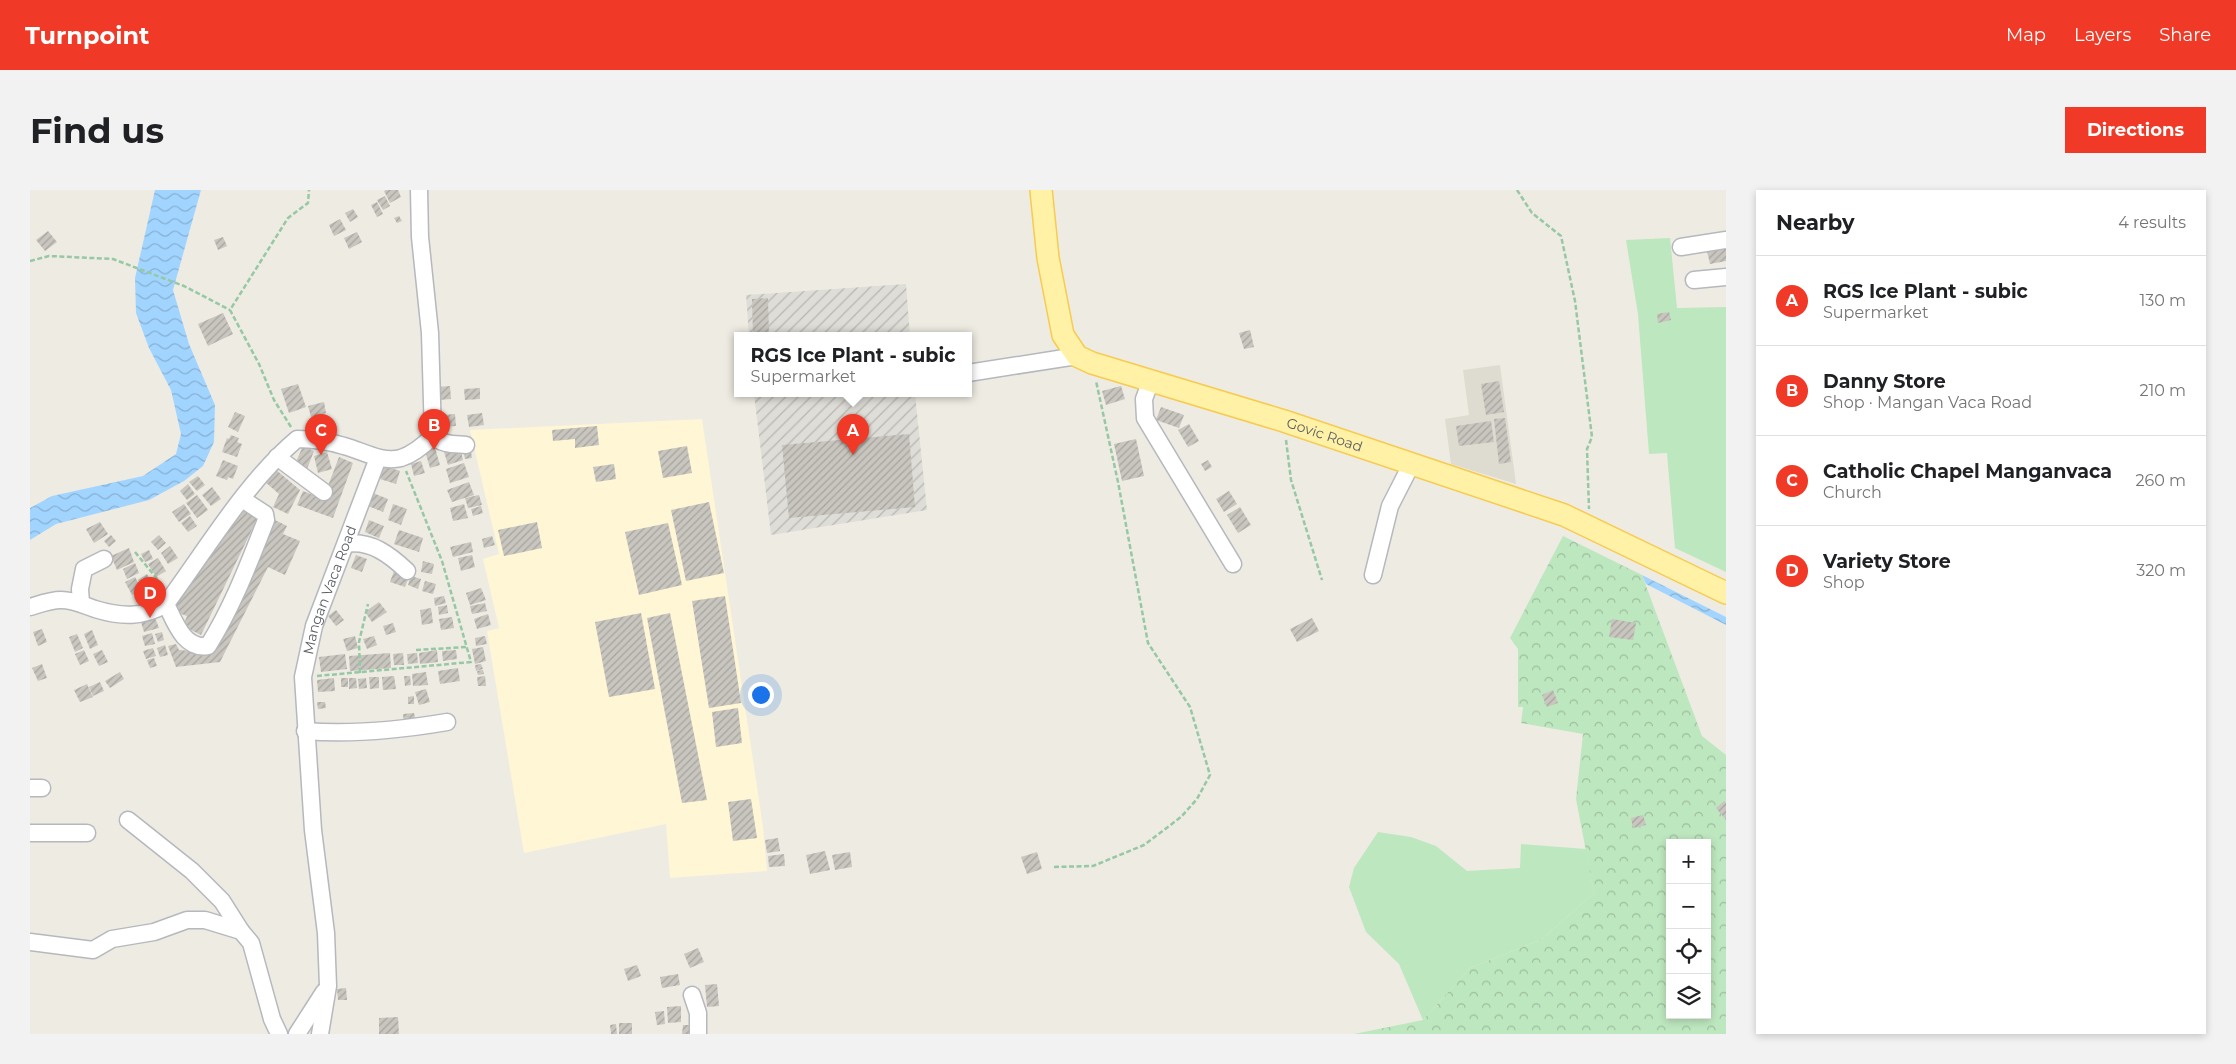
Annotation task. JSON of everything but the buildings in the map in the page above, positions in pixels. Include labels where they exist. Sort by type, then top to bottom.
[{"type":"main road","points":[[1041,190],[1048,258],[1063,335],[1085,359]]},
{"type":"main road","name":"Govic Road","points":[[1085,359],[1284,421],[1564,515],[1726,593]]},
{"type":"street","points":[[419,190],[420,237],[430,333],[433,436],[438,441],[466,445]]},
{"type":"street","points":[[1680,247],[1726,240]]},
{"type":"street","points":[[1694,280],[1726,277]]},
{"type":"street","points":[[972,373],[1085,359]]},
{"type":"street","points":[[1151,380],[1144,399],[1145,418],[1233,564]]},
{"type":"street","points":[[30,607],[60,600],[82,603],[94,608],[128,616],[152,613],[169,600],[242,499],[277,457],[297,439],[317,439],[346,446],[378,458],[400,458],[418,450],[433,436]]},
{"type":"street","points":[[277,457],[324,492]]},
{"type":"street","name":"Mangan Vaca Road","points":[[320,1034],[328,986],[326,933],[313,830],[305,731],[303,677],[314,626],[378,458]]},
{"type":"street","points":[[1373,575],[1390,506],[1412,463]]},
{"type":"street","points":[[169,600],[179,631],[187,640],[200,647],[208,646],[222,623],[240,586],[266,520],[265,514],[242,499]]},
{"type":"street","points":[[346,544],[357,542],[373,546],[389,554],[408,571]]},
{"type":"street","points":[[82,603],[80,589],[84,569],[104,559]]},
{"type":"street","points":[[305,731],[334,734],[394,731],[447,722]]},
{"type":"street","points":[[128,820],[192,871],[222,901],[241,931],[252,943],[272,1019],[279,1034]]},
{"type":"street","points":[[30,833],[87,833]]},
{"type":"street","points":[[30,942],[93,950],[112,939],[154,932],[187,920],[206,920],[241,931]]},
{"type":"street","points":[[297,1034],[307,1022],[328,986]]},
{"type":"street","points":[[692,995],[698,1013],[698,1034]]},
{"type":"path","points":[[230,310],[268,246],[288,218],[308,203],[309,190]]},
{"type":"path","points":[[1517,190],[1532,213],[1561,236],[1573,292],[1592,437],[1587,449],[1590,527]]},
{"type":"path","points":[[30,262],[49,256],[114,259],[184,286],[230,310],[259,364],[274,400],[297,439]]},
{"type":"path","points":[[1054,867],[1093,866],[1144,845],[1181,817],[1197,800],[1210,775],[1190,706],[1148,643],[1118,482],[1085,359]]},
{"type":"path","points":[[1284,421],[1291,480],[1322,580]]},
{"type":"path","points":[[303,677],[471,662],[442,561],[400,458]]},
{"type":"path","points":[[135,552],[169,600]]},
{"type":"path","points":[[360,673],[359,642],[368,604]]},
{"type":"path","points":[[416,650],[467,647]]},
{"type":"shaded area","points":[[906,284],[910,332],[749,332],[746,295]]},
{"type":"shaded area","points":[[1500,365],[1516,484],[1451,464],[1445,419],[1469,415],[1463,370]]},
{"type":"shaded area","points":[[754,397],[915,397],[927,510],[771,535]]},
{"type":"shaded area","points":[[702,419],[763,827],[767,871],[670,878],[666,824],[524,853],[487,631],[499,628],[483,559],[499,554],[470,430]]},
{"type":"green space","points":[[1670,238],[1677,308],[1726,307],[1726,572],[1675,548],[1667,453],[1649,454],[1638,314],[1626,240]]},
{"type":"green space","points":[[1563,536],[1642,575],[1702,736],[1726,755],[1726,1034],[1354,1034],[1423,1020],[1470,968],[1542,939],[1594,893],[1576,799],[1583,734],[1521,723],[1523,707],[1518,707],[1518,649],[1510,638]]},
{"type":"green space","points":[[1378,832],[1411,837],[1436,846],[1467,871],[1520,868],[1521,844],[1586,849],[1594,893],[1542,939],[1470,968],[1423,1020],[1399,964],[1366,932],[1349,887],[1354,868]]},
{"type":"water","points":[[155,190],[201,190],[173,290],[189,344],[215,405],[214,442],[203,466],[184,481],[149,500],[56,524],[30,540],[30,508],[52,496],[143,476],[176,454],[181,434],[171,390],[149,348],[136,313],[135,278]]},
{"type":"water","points":[[1642,575],[1726,617],[1726,625],[1646,584]]},
{"type":"place","name":"Danny Store","points":[[434,450]]},
{"type":"place","name":"Catholic Chapel Manganvaca","points":[[321,455]]},
{"type":"place","name":"RGS Ice Plant - subic","points":[[853,455]]},
{"type":"place","name":"Variety Store","points":[[150,618]]}]
